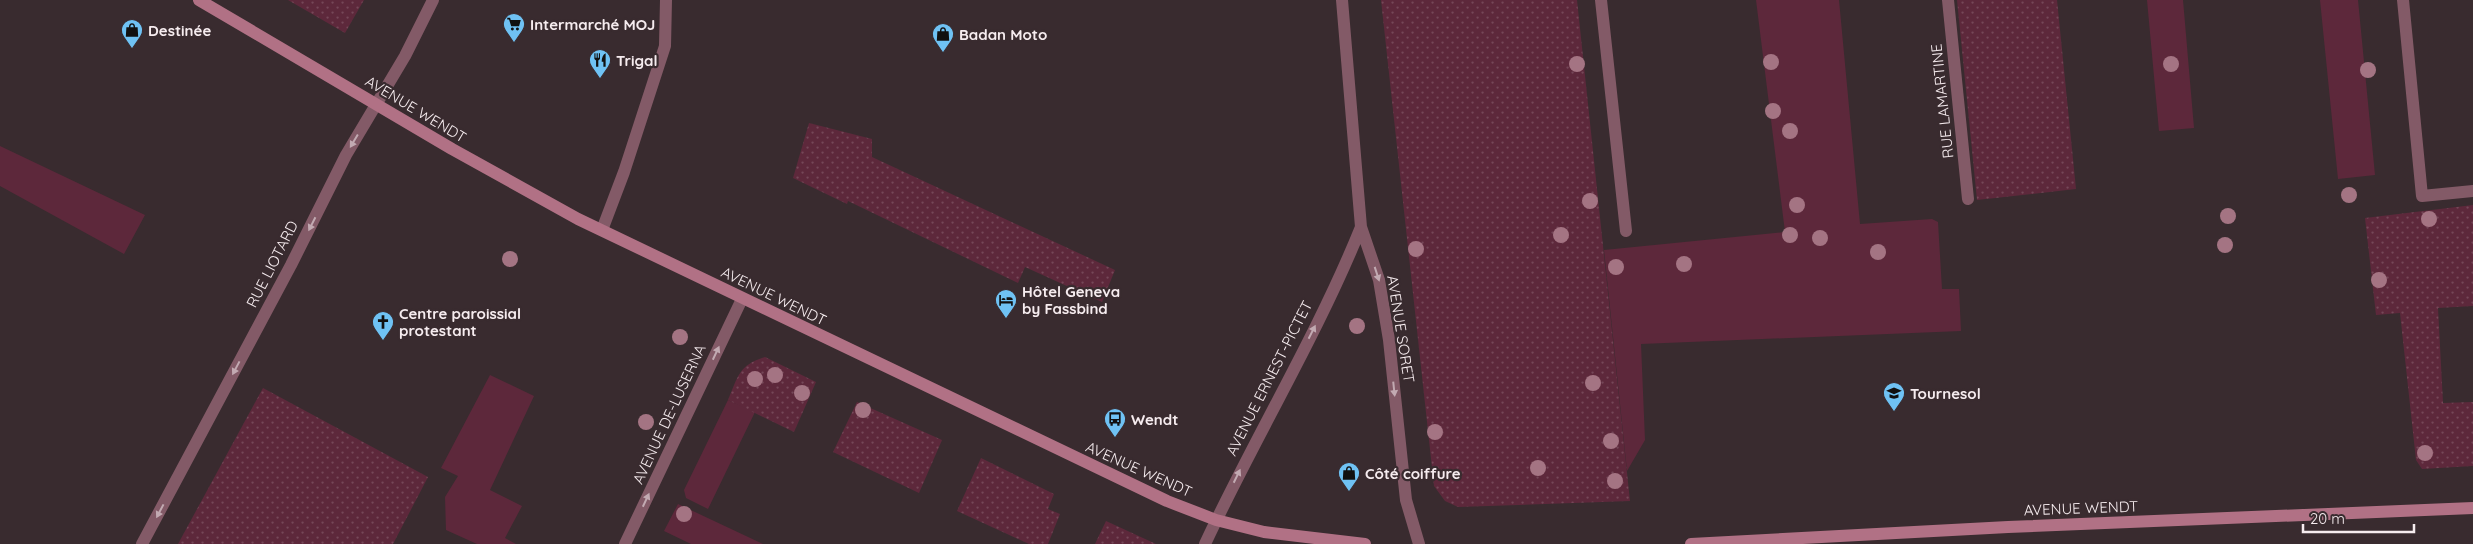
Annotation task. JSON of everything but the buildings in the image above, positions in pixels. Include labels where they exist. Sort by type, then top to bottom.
[{"type":"main road","name":"AVENUE WENDT","points":[[199,0],[452,150],[602,230],[1167,501],[1216,520],[1264,532],[1365,544]]},
{"type":"main road","name":"AVENUE WENDT","points":[[1691,544],[2008,527],[2473,508]]},
{"type":"street","name":"RUE LIOTARD","points":[[142,544],[286,274],[346,155],[377,104],[433,0]]},
{"type":"street","points":[[602,230],[624,172],[665,46],[666,0]]},
{"type":"street","name":"AVENUE SORET","points":[[1342,0],[1361,227],[1379,280],[1389,340],[1406,500],[1419,544]]},
{"type":"street","points":[[1601,0],[1626,231]]},
{"type":"street","name":"RUE LAMARTINE","points":[[1948,0],[1968,199]]},
{"type":"street","points":[[2404,0],[2422,196],[2473,190]]},
{"type":"street","name":"AVENUE ERNEST-PICTET","points":[[1205,544],[1343,271],[1361,227]]},
{"type":"street","name":"AVENUE DE-LUSERNA","points":[[625,544],[742,298]]},
{"type":"shaded area","points":[[288,0],[364,0],[345,33]]},
{"type":"shaded area","points":[[1381,0],[1577,0],[1630,501],[1458,507],[1445,501],[1434,486]]},
{"type":"shaded area","points":[[1756,0],[1839,0],[1860,224],[1932,219],[1938,222],[1942,289],[1959,289],[1961,331],[1641,344],[1645,440],[1627,471],[1604,250],[1785,232]]},
{"type":"shaded area","points":[[1957,0],[2057,0],[2076,189],[1977,200]]},
{"type":"shaded area","points":[[2147,0],[2183,0],[2194,128],[2159,131]]},
{"type":"shaded area","points":[[2320,0],[2358,0],[2375,175],[2338,179]]},
{"type":"shaded area","points":[[809,123],[872,139],[872,157],[1115,270],[1102,302],[1025,267],[1018,283],[848,201],[847,204],[793,178]]},
{"type":"shaded area","points":[[0,146],[145,215],[124,254],[0,186]]},
{"type":"shaded area","points":[[2473,205],[2473,306],[2438,308],[2443,403],[2473,402],[2473,466],[2422,469],[2416,460],[2400,313],[2376,315],[2365,218]]},
{"type":"shaded area","points":[[765,357],[816,382],[794,432],[728,400],[740,372],[749,364]]},
{"type":"shaded area","points":[[490,375],[534,396],[490,490],[522,506],[505,538],[516,544],[477,544],[446,530],[445,497],[458,476],[441,468]]},
{"type":"shaded area","points":[[263,388],[428,477],[393,544],[178,544]]},
{"type":"shaded area","points":[[728,400],[755,412],[708,509],[686,498],[684,490]]},
{"type":"shaded area","points":[[857,402],[942,440],[919,493],[833,452]]},
{"type":"shaded area","points":[[981,458],[1054,494],[1048,509],[1060,514],[1048,544],[1029,544],[957,511]]},
{"type":"shaded area","points":[[678,504],[763,544],[691,544],[664,531]]},
{"type":"shaded area","points":[[1106,521],[1156,544],[1095,544]]},
{"type":"place","name":"Intermarché MOJ","points":[[514,43]]},
{"type":"place","name":"Destinée","points":[[132,49]]},
{"type":"place","name":"Badan Moto","points":[[943,53]]},
{"type":"place","name":"Trigal","points":[[600,79]]},
{"type":"place","name":"Hôtel Geneva by Fassbind","points":[[1006,319]]},
{"type":"place","name":"Centre paroissial protestant","points":[[383,341]]},
{"type":"place","name":"Tournesol","points":[[1894,412]]},
{"type":"place","name":"Wendt","points":[[1115,438]]},
{"type":"place","name":"Côté coiffure","points":[[1349,492]]}]
